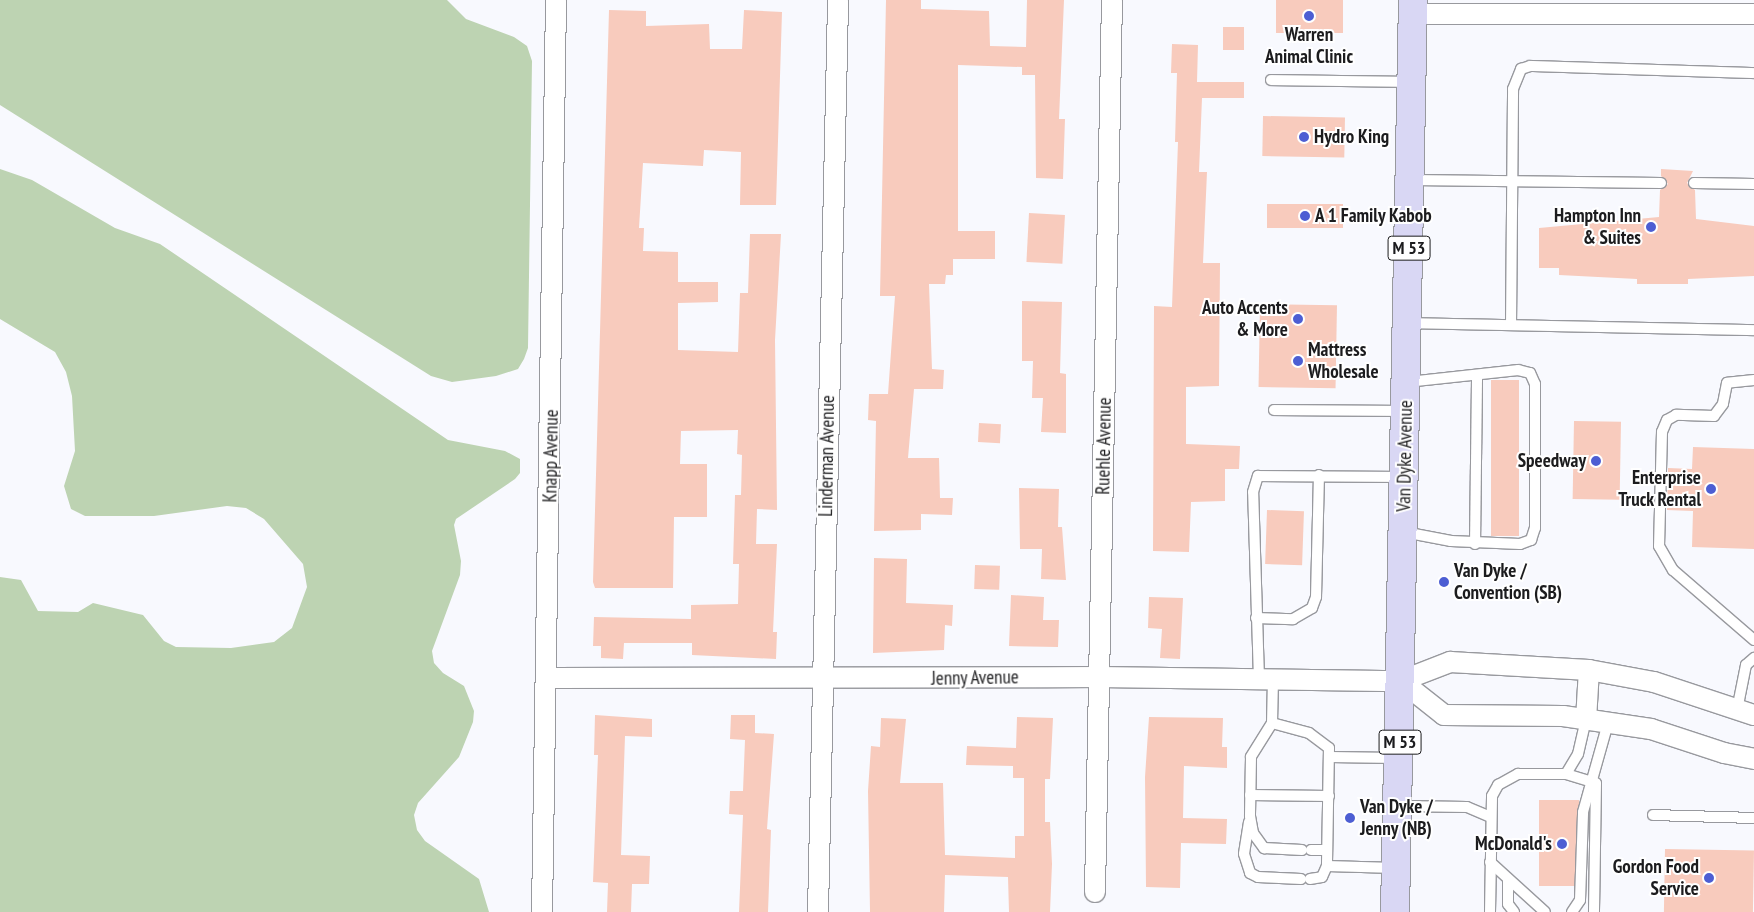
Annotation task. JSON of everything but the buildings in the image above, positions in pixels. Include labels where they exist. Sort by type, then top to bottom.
[{"type":"main road","name":"Van Dyke Avenue","points":[[1395,912],[1402,681],[1413,7]]},
{"type":"street","name":"Knapp Avenue","points":[[542,912],[548,678],[556,0]]},
{"type":"street","name":"Linderman Avenue","points":[[818,912],[821,680],[838,0]]},
{"type":"street","name":"Ruehle Avenue","points":[[1095,892],[1112,0]]},
{"type":"street","points":[[1413,7],[1741,9]]},
{"type":"street","points":[[1745,712],[1654,682],[1589,670],[1450,662],[1402,681],[1444,715],[1586,720],[1651,729],[1754,759]]},
{"type":"street","points":[[1586,720],[1589,670]]},
{"type":"street","name":"Jenny Avenue","points":[[548,678],[821,680],[1099,677],[1402,681]]},
{"type":"lane","points":[[1511,325],[1513,89],[1521,70],[1530,66],[1754,73]]},
{"type":"lane","points":[[1271,80],[1412,82]]},
{"type":"lane","points":[[1410,180],[1661,183]]},
{"type":"lane","points":[[1694,183],[1754,184]]},
{"type":"lane","points":[[1408,323],[1754,330]]},
{"type":"lane","points":[[1404,532],[1475,544],[1525,542],[1531,540],[1535,518],[1535,384],[1530,373],[1518,370],[1406,382]]},
{"type":"lane","points":[[1475,544],[1476,374]]},
{"type":"lane","points":[[1754,380],[1727,383],[1723,404],[1714,416],[1676,415],[1666,420],[1662,440],[1659,546],[1673,570],[1754,640]]},
{"type":"lane","points":[[1274,410],[1406,411]]},
{"type":"lane","points":[[1272,723],[1322,740],[1330,757],[1327,866],[1322,877],[1305,879],[1258,878],[1250,873],[1244,854],[1250,816],[1251,757],[1272,723],[1256,618],[1255,480],[1263,474],[1405,477]]},
{"type":"lane","points":[[1256,618],[1293,619],[1312,608],[1319,475]]},
{"type":"lane","points":[[1745,712],[1746,665],[1754,658]]},
{"type":"lane","points":[[1566,774],[1578,754],[1586,720]]},
{"type":"lane","points":[[1572,912],[1580,900],[1583,812],[1608,723]]},
{"type":"lane","points":[[1330,757],[1399,758]]},
{"type":"lane","points":[[1490,912],[1491,817],[1494,790],[1511,776],[1566,774],[1591,778],[1599,790],[1594,912]]},
{"type":"lane","points":[[1250,794],[1329,796]]},
{"type":"lane","points":[[1398,806],[1467,807],[1491,817]]},
{"type":"lane","points":[[1653,815],[1754,818]]},
{"type":"lane","points":[[1250,816],[1253,834],[1264,848],[1327,850]]},
{"type":"lane","points":[[1490,862],[1545,912]]},
{"type":"lane","points":[[1327,866],[1396,868]]},
{"type":"lane","points":[[1508,879],[1508,904],[1514,912]]},
{"type":"green space","points":[[0,0],[447,0],[466,19],[514,37],[527,46],[532,61],[528,348],[518,369],[496,376],[452,382],[431,376],[0,105]]},
{"type":"green space","points":[[0,169],[32,180],[115,228],[160,244],[448,440],[505,451],[520,459],[520,473],[515,479],[456,519],[454,525],[461,561],[460,575],[432,651],[434,663],[443,673],[464,686],[474,711],[473,722],[459,757],[418,803],[414,815],[417,830],[425,841],[479,879],[489,912],[0,912],[0,577],[21,580],[38,611],[78,612],[93,603],[143,615],[164,641],[176,647],[231,648],[274,642],[292,628],[307,587],[303,564],[264,519],[246,508],[227,506],[154,516],[85,516],[71,509],[64,486],[75,451],[72,396],[66,372],[55,352],[0,319]]},
{"type":"place","name":"Warren Animal Clinic","points":[[1309,16]]},
{"type":"place","name":"Hydro King","points":[[1304,137]]},
{"type":"place","name":"A 1 Family Kabob","points":[[1305,216]]},
{"type":"place","name":"Hampton Inn & Suites","points":[[1651,227]]},
{"type":"place","name":"Auto Accents & More","points":[[1298,319]]},
{"type":"place","name":"Mattress Wholesale","points":[[1298,361]]},
{"type":"place","name":"Speedway","points":[[1596,461]]},
{"type":"place","name":"Enterprise Truck Rental","points":[[1711,489]]},
{"type":"place","name":"Van Dyke / Convention (SB)","points":[[1444,582]]},
{"type":"place","name":"Van Dyke / Jenny (NB)","points":[[1350,818]]},
{"type":"place","name":"McDonald's","points":[[1562,844]]},
{"type":"place","name":"Gordon Food Service","points":[[1709,878]]}]
